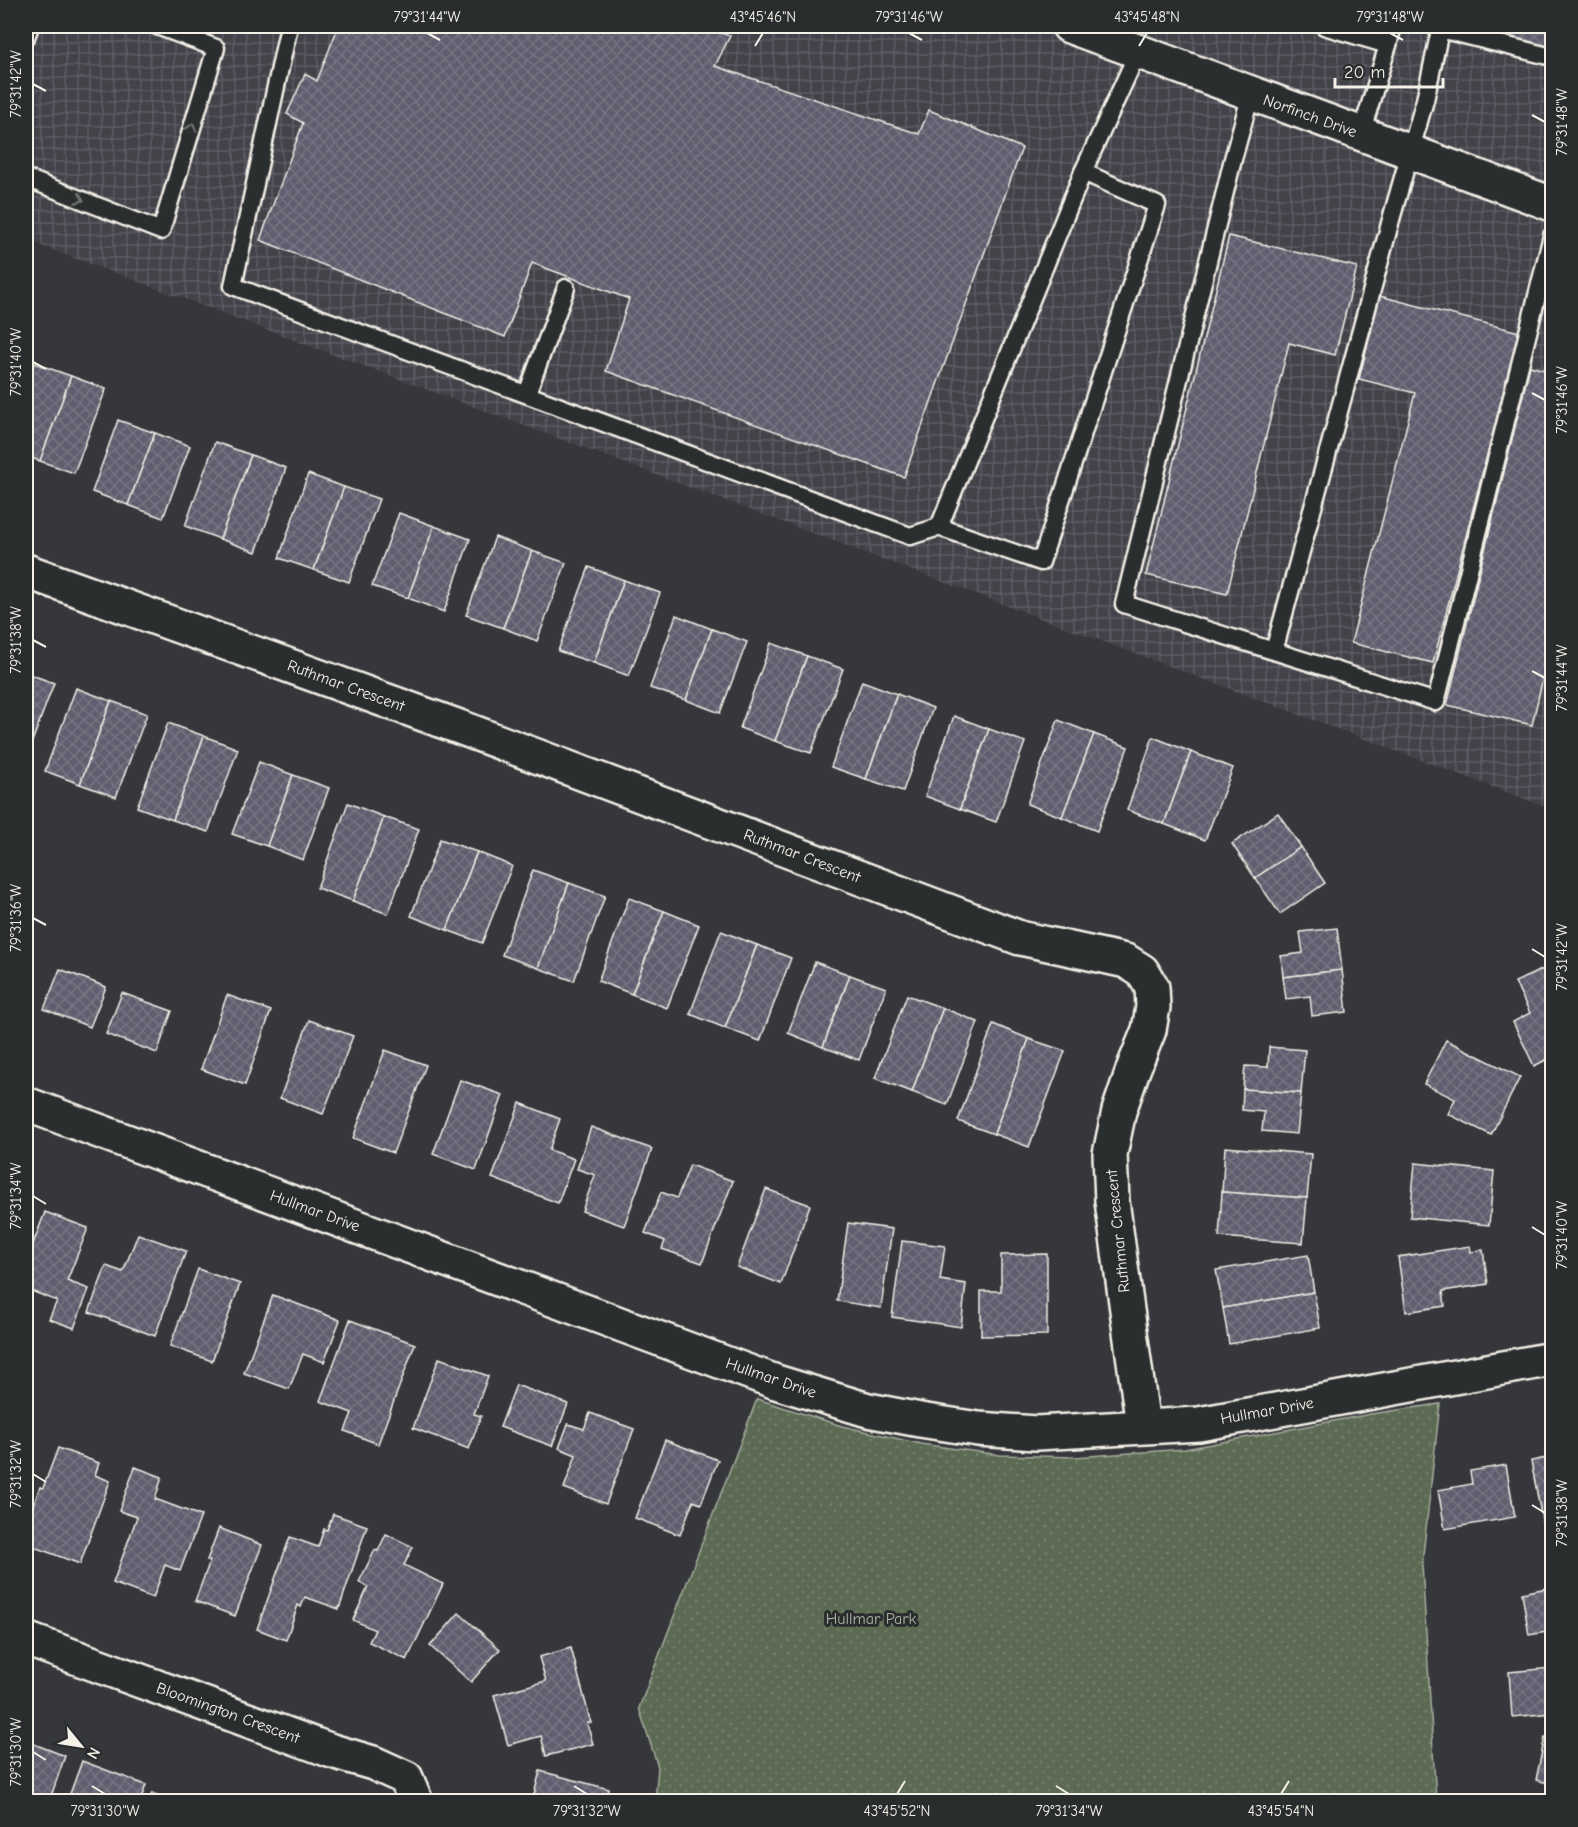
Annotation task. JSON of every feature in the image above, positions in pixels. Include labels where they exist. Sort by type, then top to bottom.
[{"type":"street","name":"Norfinch Drive","points":[[1069,26],[1552,204]]},
{"type":"street","name":"Ruthmar Crescent","points":[[26,571],[462,728],[1020,938],[1126,961],[1142,971],[1152,987],[1153,1007],[1149,1030],[1119,1112],[1110,1154],[1112,1202],[1143,1426]]},
{"type":"street","name":"Hullmar Drive","points":[[26,1104],[777,1382],[857,1406],[920,1420],[978,1429],[1036,1433],[1199,1424],[1552,1359]]},
{"type":"street","name":"Bloomington Crescent","points":[[26,1639],[321,1747],[373,1763],[406,1778],[416,1802]]},
{"type":"lane","points":[[26,38],[30,26]]},
{"type":"lane","points":[[26,178],[161,231],[216,48],[158,26]]},
{"type":"lane","points":[[289,26],[233,286],[910,536],[939,527],[1041,562],[1157,205],[1083,172]]},
{"type":"lane","points":[[1324,26],[1388,45]]},
{"type":"lane","points":[[1361,135],[1393,26]]},
{"type":"lane","points":[[1274,651],[1411,153],[1441,27],[1552,57]]},
{"type":"lane","points":[[939,527],[1083,172],[1138,52]]},
{"type":"lane","points":[[1251,94],[1124,604],[1436,702],[1552,236]]},
{"type":"lane","points":[[527,394],[566,288]]},
{"type":"shaded area","points":[[26,26],[1552,26],[1552,809],[26,240]]},
{"type":"green space","name":"Hullmar Park","points":[[757,1399],[842,1426],[921,1444],[1000,1455],[1075,1457],[1185,1449],[1371,1414],[1440,1404],[1422,1564],[1436,1801],[655,1801],[658,1767],[639,1708]]},
{"type":"building","points":[[333,26],[701,26],[730,36],[715,66],[919,134],[929,110],[1022,148],[904,477],[606,371],[629,299],[532,263],[505,337],[260,240],[303,123],[287,114],[305,74],[317,81],[338,27]]},
{"type":"building","points":[[1475,26],[1552,26],[1552,48],[1473,31]]},
{"type":"building","points":[[1229,236],[1357,267],[1335,355],[1289,343],[1227,594],[1146,575]]},
{"type":"building","points":[[1380,296],[1519,332],[1433,663],[1351,643],[1415,393],[1359,379]]},
{"type":"building","points":[[34,363],[71,376],[40,461],[26,456],[26,386]]},
{"type":"building","points":[[1530,366],[1552,372],[1552,639],[1532,725],[1447,705]]},
{"type":"building","points":[[71,376],[106,389],[74,473],[40,461]]},
{"type":"building","points":[[118,420],[155,433],[128,505],[92,492]]},
{"type":"building","points":[[155,433],[190,446],[163,518],[128,505]]},
{"type":"building","points":[[215,442],[251,455],[220,539],[185,526]]},
{"type":"building","points":[[251,455],[286,468],[256,552],[220,539]]},
{"type":"building","points":[[308,474],[344,487],[314,570],[279,558]]},
{"type":"building","points":[[344,487],[379,499],[349,582],[314,570]]},
{"type":"building","points":[[399,513],[434,526],[408,598],[372,586]]},
{"type":"building","points":[[434,526],[470,539],[444,612],[408,598]]},
{"type":"building","points":[[495,537],[532,551],[503,628],[466,615]]},
{"type":"building","points":[[532,551],[566,563],[537,641],[503,628]]},
{"type":"building","points":[[589,567],[624,580],[594,663],[558,651]]},
{"type":"building","points":[[624,580],[660,593],[629,676],[594,663]]},
{"type":"building","points":[[676,615],[712,629],[686,700],[650,688]]},
{"type":"building","points":[[712,629],[747,642],[720,713],[686,700]]},
{"type":"building","points":[[771,643],[807,656],[775,741],[740,728]]},
{"type":"building","points":[[807,656],[843,669],[811,753],[775,741]]},
{"type":"building","points":[[26,673],[54,683],[27,755],[26,755]]},
{"type":"building","points":[[862,681],[897,694],[866,779],[831,767]]},
{"type":"building","points":[[76,688],[111,701],[80,784],[45,771]]},
{"type":"building","points":[[897,694],[933,708],[903,791],[866,779]]},
{"type":"building","points":[[111,701],[147,714],[116,797],[80,784]]},
{"type":"building","points":[[954,716],[989,729],[960,809],[925,796]]},
{"type":"building","points":[[1058,720],[1094,734],[1062,817],[1027,804]]},
{"type":"building","points":[[168,723],[204,736],[173,820],[137,807]]},
{"type":"building","points":[[989,729],[1025,742],[996,822],[960,809]]},
{"type":"building","points":[[1094,734],[1128,747],[1097,831],[1062,817]]},
{"type":"building","points":[[204,736],[238,749],[208,832],[173,820]]},
{"type":"building","points":[[1153,737],[1191,752],[1164,824],[1127,810]]},
{"type":"building","points":[[1191,752],[1233,768],[1205,840],[1164,824]]},
{"type":"building","points":[[259,762],[293,775],[267,846],[232,834]]},
{"type":"building","points":[[293,775],[329,788],[303,860],[267,846]]},
{"type":"building","points":[[348,803],[384,817],[353,901],[317,888]]},
{"type":"building","points":[[1278,813],[1301,847],[1255,878],[1232,844]]},
{"type":"building","points":[[384,817],[419,829],[388,914],[353,901]]},
{"type":"building","points":[[440,839],[477,852],[447,930],[411,916]]},
{"type":"building","points":[[1301,847],[1325,883],[1280,914],[1255,878]]},
{"type":"building","points":[[477,852],[512,866],[482,943],[447,930]]},
{"type":"building","points":[[533,870],[569,883],[538,968],[502,955]]},
{"type":"building","points":[[569,883],[605,896],[574,981],[538,968]]},
{"type":"building","points":[[629,898],[664,911],[632,994],[598,981]]},
{"type":"building","points":[[664,911],[699,925],[667,1008],[632,994]]},
{"type":"building","points":[[1337,928],[1342,970],[1283,977],[1281,956],[1303,953],[1300,932]]},
{"type":"building","points":[[721,931],[757,945],[725,1028],[690,1014]]},
{"type":"building","points":[[757,945],[791,958],[760,1041],[725,1028]]},
{"type":"building","points":[[815,962],[850,975],[823,1047],[788,1033]]},
{"type":"building","points":[[1552,965],[1552,1057],[1534,1066],[1513,1022],[1530,1013],[1515,982]]},
{"type":"building","points":[[60,969],[106,987],[90,1027],[44,1009]]},
{"type":"building","points":[[1342,970],[1347,1012],[1312,1016],[1310,996],[1286,999],[1283,977]]},
{"type":"building","points":[[850,975],[886,988],[859,1060],[823,1047]]},
{"type":"building","points":[[122,993],[172,1011],[157,1053],[106,1034]]},
{"type":"building","points":[[227,995],[271,1011],[245,1085],[201,1069]]},
{"type":"building","points":[[907,995],[943,1008],[912,1092],[875,1078]]},
{"type":"building","points":[[943,1008],[978,1022],[947,1105],[912,1092]]},
{"type":"building","points":[[309,1020],[353,1036],[323,1114],[280,1098]]},
{"type":"building","points":[[993,1024],[1029,1039],[994,1134],[958,1121]]},
{"type":"building","points":[[1029,1039],[1065,1051],[1029,1147],[994,1134]]},
{"type":"building","points":[[1446,1040],[1520,1077],[1491,1135],[1448,1114],[1455,1099],[1424,1084]]},
{"type":"building","points":[[1269,1047],[1305,1050],[1301,1093],[1243,1089],[1245,1066],[1268,1067]]},
{"type":"building","points":[[385,1050],[426,1065],[393,1153],[353,1138]]},
{"type":"building","points":[[460,1080],[503,1095],[476,1170],[433,1154]]},
{"type":"building","points":[[1243,1089],[1301,1093],[1297,1134],[1262,1131],[1264,1112],[1242,1110]]},
{"type":"building","points":[[520,1103],[560,1119],[549,1150],[574,1159],[558,1203],[492,1178]]},
{"type":"building","points":[[591,1127],[652,1149],[624,1226],[582,1211],[595,1175],[577,1169]]},
{"type":"building","points":[[1225,1147],[1311,1154],[1307,1198],[1222,1192]]},
{"type":"building","points":[[1415,1163],[1494,1171],[1489,1225],[1410,1217]]},
{"type":"building","points":[[690,1165],[733,1181],[702,1263],[662,1249],[665,1241],[645,1233],[661,1192],[677,1198]]},
{"type":"building","points":[[766,1189],[810,1205],[781,1284],[737,1267]]},
{"type":"building","points":[[1222,1192],[1307,1198],[1303,1243],[1219,1237]]},
{"type":"building","points":[[45,1212],[88,1228],[67,1281],[89,1289],[74,1328],[49,1319],[57,1301],[26,1289],[26,1263]]},
{"type":"building","points":[[848,1223],[892,1229],[881,1308],[837,1301]]},
{"type":"building","points":[[138,1234],[186,1251],[155,1336],[89,1312],[106,1266],[123,1272]]},
{"type":"building","points":[[902,1241],[945,1246],[940,1280],[966,1284],[961,1327],[892,1317]]},
{"type":"building","points":[[1470,1246],[1471,1252],[1483,1250],[1488,1284],[1443,1291],[1445,1306],[1406,1312],[1398,1257]]},
{"type":"building","points":[[1047,1254],[1047,1335],[981,1336],[981,1291],[1001,1291],[1001,1255]]},
{"type":"building","points":[[1308,1255],[1314,1292],[1223,1308],[1216,1270]]},
{"type":"building","points":[[198,1269],[240,1284],[212,1361],[170,1346]]},
{"type":"building","points":[[1314,1292],[1320,1328],[1229,1344],[1223,1308]]},
{"type":"building","points":[[273,1295],[340,1320],[324,1362],[303,1354],[289,1389],[244,1373]]},
{"type":"building","points":[[350,1320],[415,1344],[378,1444],[345,1431],[352,1413],[320,1401]]},
{"type":"building","points":[[439,1358],[488,1376],[474,1414],[481,1416],[469,1449],[413,1428]]},
{"type":"building","points":[[516,1385],[568,1404],[552,1446],[500,1427]]},
{"type":"building","points":[[590,1413],[634,1429],[606,1504],[564,1488],[576,1455],[559,1448],[568,1424],[584,1429]]},
{"type":"building","points":[[665,1440],[718,1460],[701,1504],[693,1501],[680,1535],[635,1518]]},
{"type":"building","points":[[58,1448],[99,1463],[95,1475],[110,1481],[80,1564],[26,1544],[26,1526],[40,1487],[43,1488]]},
{"type":"building","points":[[1552,1457],[1552,1557],[1549,1557],[1531,1461]]},
{"type":"building","points":[[1506,1465],[1515,1517],[1445,1529],[1438,1490],[1472,1484],[1470,1471]]},
{"type":"building","points":[[135,1467],[162,1477],[155,1499],[201,1516],[180,1571],[165,1565],[153,1598],[113,1583],[137,1517],[119,1511]]},
{"type":"building","points":[[26,1491],[32,1493],[26,1510]]},
{"type":"building","points":[[333,1514],[367,1526],[339,1609],[305,1597],[301,1607],[298,1605],[286,1640],[257,1629],[290,1537],[318,1547],[324,1529],[327,1530]]},
{"type":"building","points":[[219,1528],[262,1545],[235,1616],[195,1601]]},
{"type":"building","points":[[386,1534],[413,1547],[404,1565],[443,1584],[407,1660],[369,1642],[375,1630],[353,1620],[368,1587],[359,1582]]},
{"type":"building","points":[[1552,1587],[1552,1631],[1529,1635],[1522,1593]]},
{"type":"building","points":[[459,1613],[500,1649],[471,1682],[430,1646]]},
{"type":"building","points":[[571,1648],[591,1723],[587,1723],[593,1744],[546,1756],[541,1736],[508,1745],[494,1695],[546,1681],[539,1657]]},
{"type":"building","points":[[1552,1668],[1552,1713],[1512,1717],[1509,1672]]},
{"type":"building","points":[[1545,1737],[1552,1739],[1552,1784],[1536,1780]]},
{"type":"building","points":[[26,1741],[65,1756],[49,1802],[26,1802]]},
{"type":"building","points":[[82,1761],[146,1785],[140,1802],[67,1802]]},
{"type":"building","points":[[540,1771],[609,1789],[606,1802],[532,1802]]},
{"type":"building","points":[[152,1793],[173,1802],[149,1802]]}]
